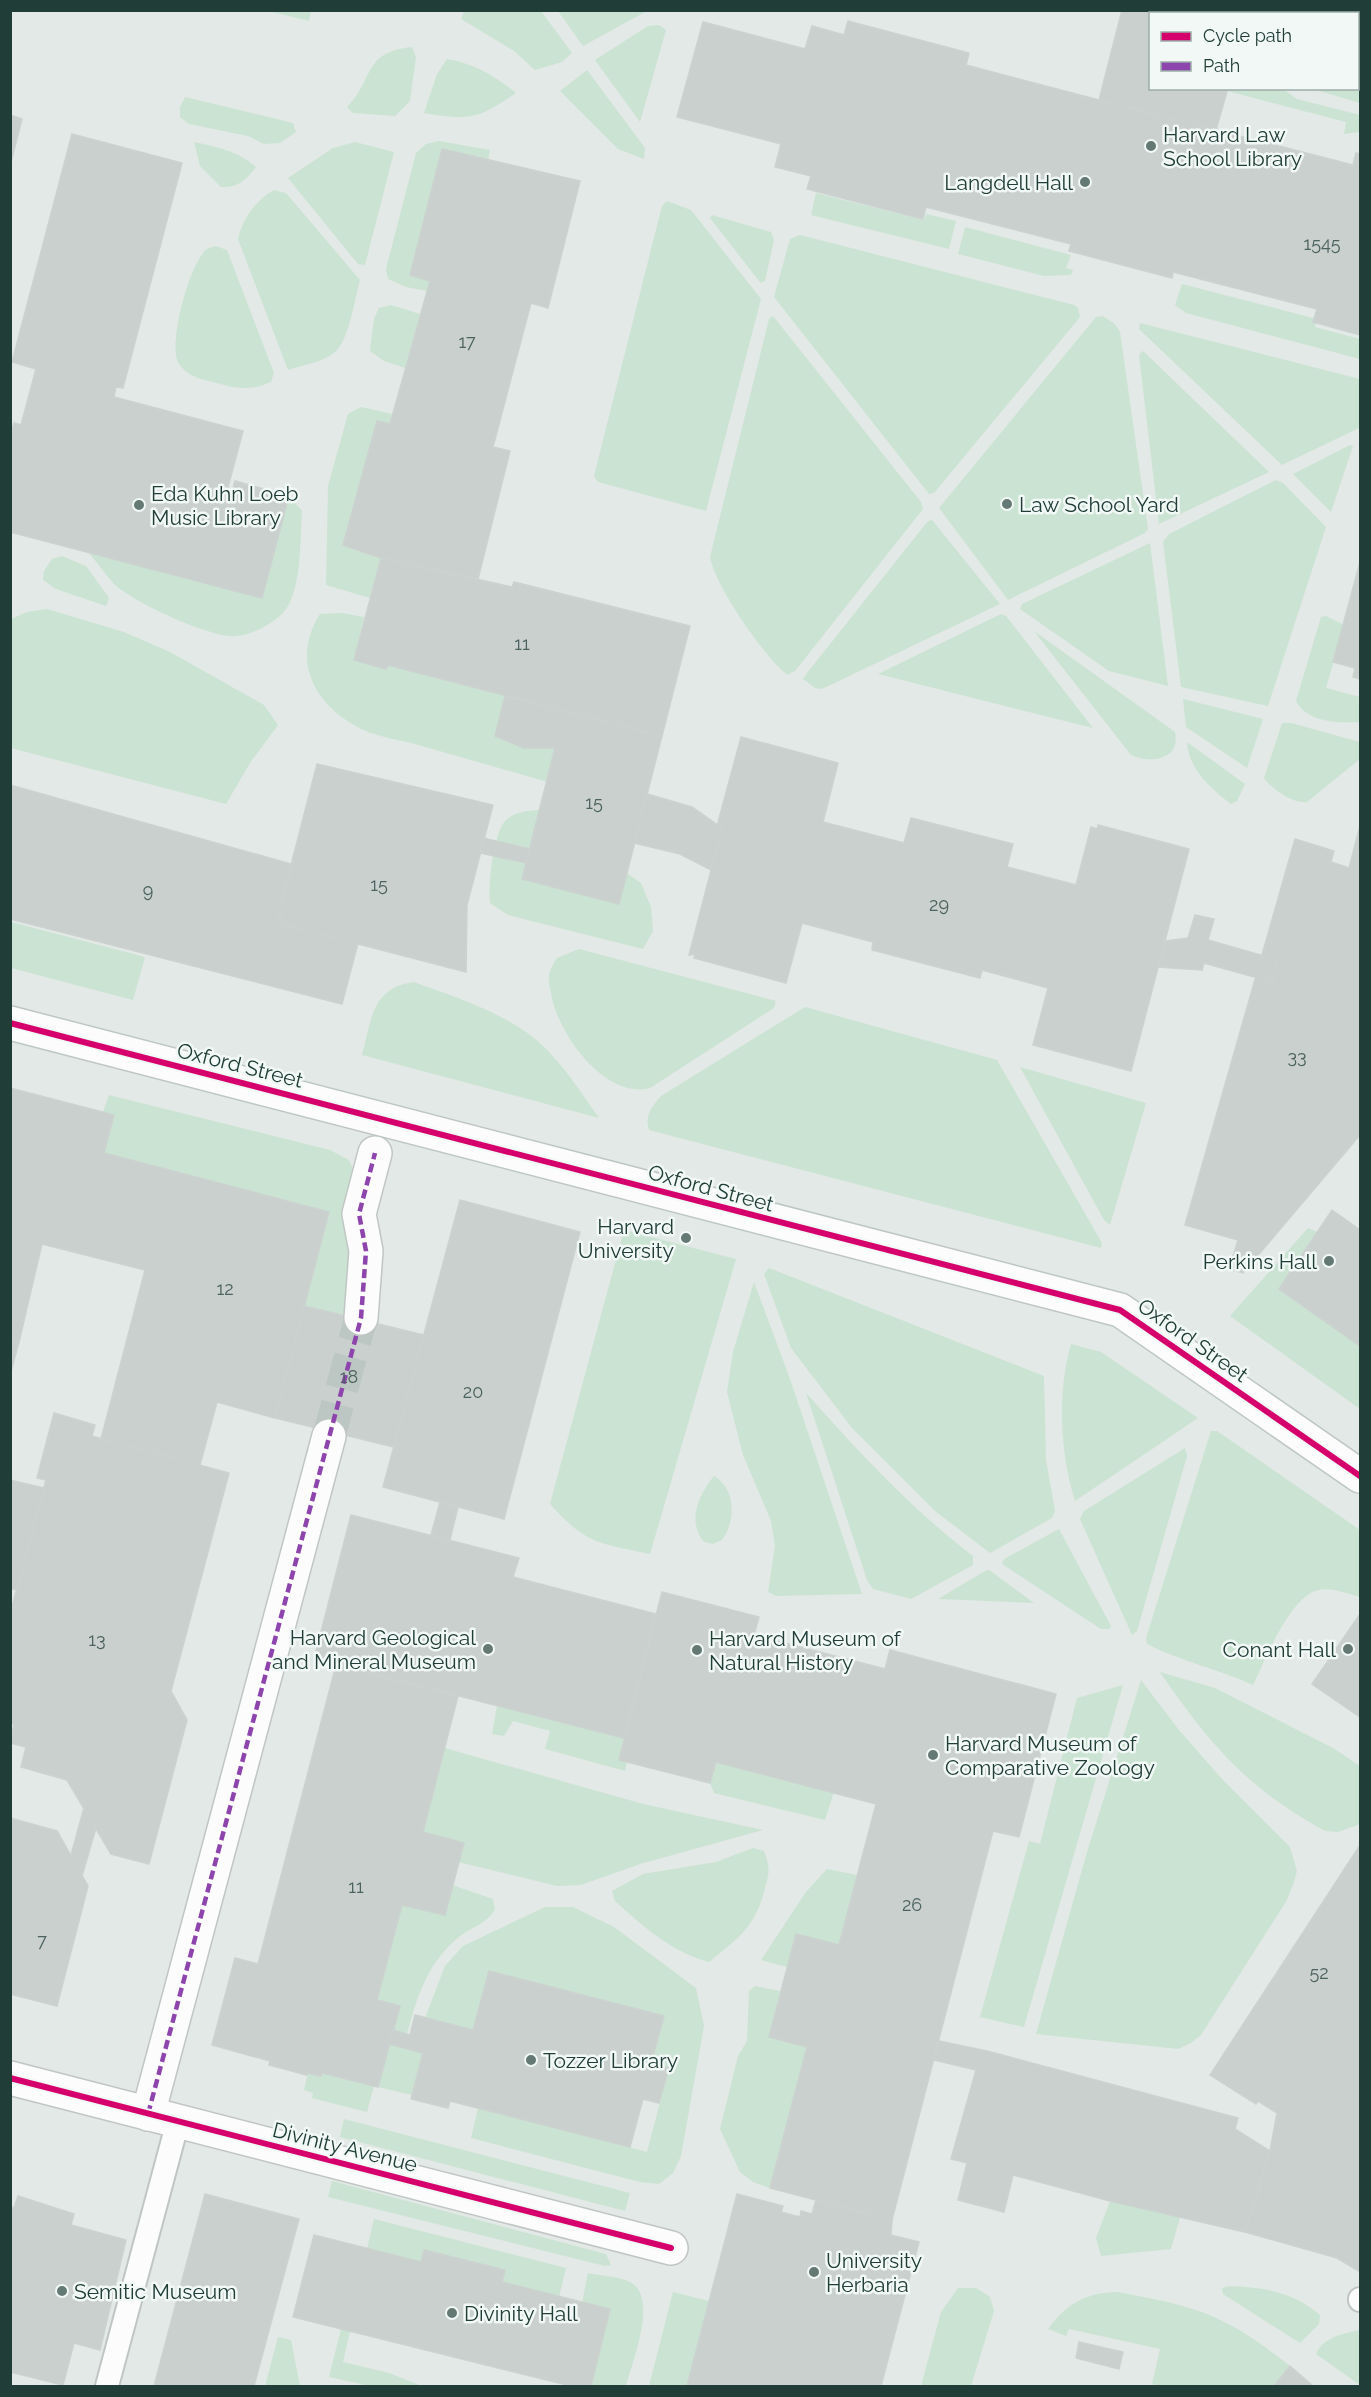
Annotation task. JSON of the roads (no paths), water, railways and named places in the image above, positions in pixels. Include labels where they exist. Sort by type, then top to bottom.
[{"type":"street","name":"Oxford Street","points":[[10,1023],[1120,1310],[1360,1476]]},
{"type":"street","points":[[361,1318],[366,1251],[359,1214],[375,1153]]},
{"type":"street","points":[[163,2117],[329,1436]]},
{"type":"street","name":"Divinity Avenue","points":[[10,2078],[671,2248]]},
{"type":"lane","points":[[107,2386],[163,2117]]},
{"type":"tunnel","points":[[329,1436],[361,1318]]},
{"type":"place","name":"Harvard Law School Library","points":[[1151,146]]},
{"type":"place","name":"Langdell Hall","points":[[1085,182]]},
{"type":"place","name":"Law School Yard","points":[[1007,504]]},
{"type":"place","name":"Eda Kuhn Loeb Music Library","points":[[139,505]]},
{"type":"place","name":"Harvard University","points":[[686,1238]]},
{"type":"place","name":"Perkins Hall","points":[[1329,1261]]},
{"type":"place","name":"Harvard Geological and Mineral Museum","points":[[488,1649]]},
{"type":"place","name":"Conant Hall","points":[[1348,1649]]},
{"type":"place","name":"Harvard Museum of Natural History","points":[[697,1650]]},
{"type":"place","name":"Harvard Museum of Comparative Zoology","points":[[933,1755]]},
{"type":"place","name":"Tozzer Library","points":[[531,2060]]},
{"type":"place","name":"University Herbaria","points":[[814,2272]]},
{"type":"place","name":"Semitic Museum","points":[[62,2291]]},
{"type":"place","name":"Divinity Hall","points":[[452,2313]]}]
